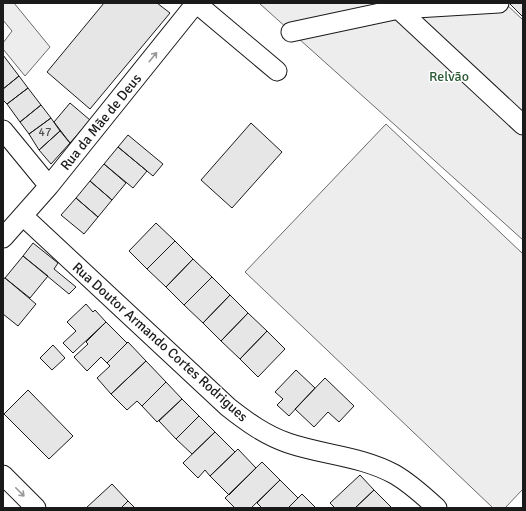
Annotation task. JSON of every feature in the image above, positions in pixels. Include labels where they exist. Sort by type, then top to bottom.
[{"type":"street","points":[[196,3],[277,71]]},
{"type":"street","name":"Rua da Mãe de Deus","points":[[3,238],[49,186],[196,3]]},
{"type":"street","points":[[291,32],[396,6],[499,3]]},
{"type":"street","points":[[396,6],[523,125]]},
{"type":"street","points":[[3,130],[49,186]]},
{"type":"street","name":"Rua Doutor Armando Cortes Rodrigues","points":[[23,216],[228,407],[253,426],[289,444],[366,462],[394,474],[418,490],[437,508]]},
{"type":"street","points":[[3,476],[36,508]]},
{"type":"green space","points":[[3,3],[14,3],[50,47],[25,76],[3,49],[3,43],[12,31],[3,20]]},
{"type":"green space","name":"Relvão","points":[[259,3],[505,3],[523,20],[523,240]]},
{"type":"green space","points":[[386,124],[523,254],[523,489],[505,508],[493,508],[245,272]]},
{"type":"building","points":[[104,3],[157,3],[170,13],[90,109],[47,72]]},
{"type":"building","points":[[509,3],[523,3],[523,17]]},
{"type":"building","points":[[3,55],[19,76],[3,89]]},
{"type":"building","points":[[19,76],[28,88],[7,104],[3,100],[3,89]]},
{"type":"building","points":[[28,88],[41,105],[20,122],[7,104]]},
{"type":"building","points":[[70,103],[90,120],[70,143],[54,122]]},
{"type":"building","points":[[41,105],[51,118],[29,134],[20,122]]},
{"type":"building","points":[[51,118],[60,131],[39,150],[29,134]]},
{"type":"building","points":[[251,123],[282,152],[232,208],[201,180]]},
{"type":"building","points":[[60,131],[70,143],[51,164],[39,150]]},
{"type":"building","points":[[128,135],[163,164],[153,176],[118,147]]},
{"type":"building","points":[[118,147],[147,171],[133,188],[104,164]]},
{"type":"building","points":[[104,164],[126,183],[112,200],[90,181]]},
{"type":"building","points":[[90,181],[112,200],[98,217],[76,198]]},
{"type":"building","points":[[76,198],[98,217],[84,234],[61,215]]},
{"type":"building","points":[[156,223],[175,241],[147,269],[129,251]]},
{"type":"building","points":[[175,241],[193,259],[166,287],[147,269]]},
{"type":"building","points":[[33,243],[58,263],[54,269],[76,287],[69,294],[23,256]]},
{"type":"building","points":[[23,256],[48,276],[30,298],[5,278]]},
{"type":"building","points":[[193,259],[212,277],[184,305],[166,287]]},
{"type":"building","points":[[212,277],[230,295],[203,323],[184,305]]},
{"type":"building","points":[[5,278],[36,304],[18,326],[3,314],[3,279]]},
{"type":"building","points":[[230,295],[248,313],[221,341],[203,323]]},
{"type":"building","points":[[86,304],[93,312],[95,310],[106,322],[73,353],[63,343],[76,331],[67,322]]},
{"type":"building","points":[[248,313],[267,331],[240,359],[221,341]]},
{"type":"building","points":[[106,322],[127,343],[107,363],[101,357],[87,371],[74,357],[88,344],[86,342]]},
{"type":"building","points":[[267,331],[285,349],[258,377],[240,359]]},
{"type":"building","points":[[128,342],[146,361],[111,394],[97,378],[110,366],[107,363]]},
{"type":"building","points":[[53,345],[65,358],[52,370],[40,358]]},
{"type":"building","points":[[146,361],[166,382],[142,406],[137,401],[127,410],[111,394]]},
{"type":"building","points":[[296,370],[315,388],[289,416],[277,405],[283,399],[275,392]]},
{"type":"building","points":[[325,378],[354,406],[339,422],[328,412],[314,427],[295,409]]},
{"type":"building","points":[[166,382],[182,399],[157,422],[142,406]]},
{"type":"building","points":[[28,390],[73,436],[49,459],[4,414]]},
{"type":"building","points":[[182,399],[199,416],[176,439],[159,421]]},
{"type":"building","points":[[199,416],[215,432],[192,454],[176,439]]},
{"type":"building","points":[[215,432],[235,452],[210,476],[205,470],[198,478],[183,463]]},
{"type":"building","points":[[238,449],[256,468],[229,495],[210,476]]},
{"type":"building","points":[[262,462],[280,480],[251,508],[235,508],[225,498]]},
{"type":"building","points":[[360,475],[374,490],[355,508],[335,508],[330,503]]},
{"type":"building","points":[[280,480],[298,498],[288,508],[262,508],[257,503]]},
{"type":"building","points":[[112,484],[128,501],[121,508],[86,508]]},
{"type":"building","points":[[374,490],[391,507],[355,508]]},
{"type":"building","points":[[302,494],[316,508],[288,508]]},
{"type":"building","points":[[128,501],[135,508],[121,508]]}]
